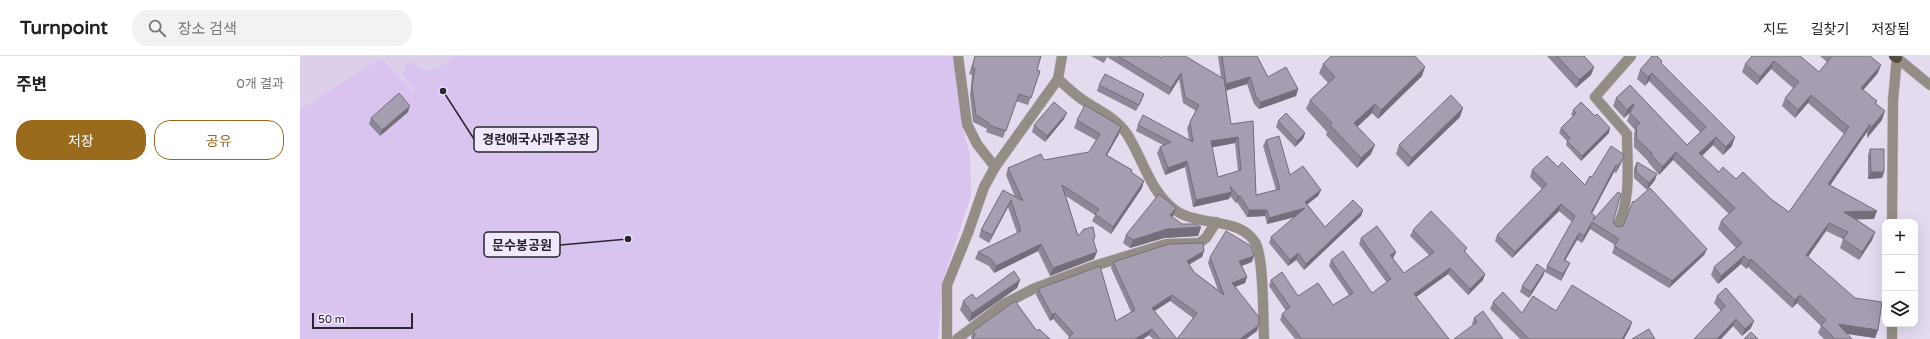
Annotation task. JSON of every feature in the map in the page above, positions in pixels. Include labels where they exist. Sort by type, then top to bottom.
[{"type":"street","points":[[958,56],[967,124],[977,144],[995,167]]},
{"type":"street","points":[[947,339],[947,285],[968,233],[984,187],[995,167],[1058,79],[1062,56]]},
{"type":"street","points":[[1616,226],[1621,218],[1628,195],[1627,134],[1595,97],[1631,56]]},
{"type":"street","points":[[1896,57],[1930,85]]},
{"type":"street","points":[[1892,219],[1893,101],[1896,57]]},
{"type":"street","points":[[1058,79],[1085,102],[1114,119],[1126,133],[1155,188],[1167,204],[1182,215],[1239,228],[1255,242],[1260,258],[1264,339]]},
{"type":"street","points":[[957,339],[1004,304],[1033,289],[1094,266],[1166,244],[1199,243],[1206,238],[1216,222]]},
{"type":"street","points":[[1892,327],[1892,339]]},
{"type":"shaded area","points":[[300,56],[522,56],[435,115],[381,58],[300,109]]},
{"type":"shaded area","points":[[455,56],[957,56],[962,123],[970,156],[971,196],[943,280],[938,339],[300,339],[300,109],[381,58],[415,94],[414,90],[402,73],[408,61],[426,71],[440,67]]},
{"type":"building","points":[[975,56],[1041,56],[1037,70],[1040,71],[1031,98],[1019,94],[1006,131],[989,125],[989,123],[976,115],[972,88],[975,68],[972,68]]},
{"type":"building","points":[[1118,56],[1158,56],[1161,58],[1162,56],[1185,56],[1224,79],[1231,124],[1253,121],[1256,195],[1280,189],[1266,140],[1279,136],[1290,175],[1303,166],[1321,190],[1305,202],[1325,227],[1353,200],[1363,210],[1306,264],[1298,253],[1290,260],[1271,237],[1305,208],[1269,218],[1267,210],[1249,210],[1240,196],[1238,196],[1230,186],[1232,192],[1196,200],[1187,161],[1168,168],[1160,147],[1171,142],[1138,125],[1143,115],[1193,142],[1190,122],[1199,105],[1185,97],[1181,73],[1171,88]],"holes":[[[1238,137],[1241,170],[1218,177],[1211,141]]]},
{"type":"building","points":[[1222,56],[1257,56],[1268,77],[1286,67],[1298,89],[1261,102],[1256,97],[1250,77],[1226,84]]},
{"type":"building","points":[[1331,56],[1415,56],[1425,67],[1381,110],[1375,104],[1354,123],[1375,145],[1361,158],[1330,125],[1332,123],[1310,100],[1335,77],[1323,64]]},
{"type":"building","points":[[1557,56],[1584,56],[1594,67],[1579,80]]},
{"type":"building","points":[[1652,56],[1657,56],[1662,61],[1661,63],[1735,137],[1726,147],[1716,137],[1699,153],[1719,172],[1723,167],[1736,179],[1743,172],[1771,199],[1789,212],[1849,127],[1811,95],[1798,110],[1785,98],[1799,82],[1774,61],[1760,77],[1745,64],[1752,56],[1800,56],[1819,72],[1832,56],[1870,56],[1881,65],[1861,88],[1877,101],[1875,103],[1885,111],[1870,129],[1870,124],[1828,184],[1877,211],[1844,212],[1875,232],[1862,252],[1843,239],[1848,232],[1829,223],[1806,255],[1855,298],[1882,302],[1878,330],[1838,324],[1852,339],[1835,339],[1821,325],[1826,320],[1800,295],[1795,300],[1751,259],[1749,261],[1744,256],[1721,276],[1714,267],[1742,243],[1721,221],[1735,208],[1676,152],[1662,167],[1651,154],[1652,153],[1637,139],[1636,126],[1640,123],[1630,113],[1634,105],[1633,104],[1627,110],[1616,98],[1630,85],[1687,145],[1706,127],[1652,73],[1648,77],[1640,70]]},
{"type":"building","points":[[1105,74],[1144,94],[1139,105],[1099,85]]},
{"type":"building","points":[[399,93],[410,106],[382,130],[371,118]]},
{"type":"building","points":[[1451,95],[1463,108],[1412,158],[1399,145]]},
{"type":"building","points":[[1054,102],[1067,113],[1047,136],[1034,125]]},
{"type":"building","points":[[1581,102],[1595,116],[1597,114],[1610,128],[1582,156],[1567,141],[1570,138],[1561,128],[1576,113],[1573,110]]},
{"type":"building","points":[[1085,105],[1121,127],[1106,155],[1132,170],[1131,172],[1144,181],[1113,227],[1095,214],[1099,209],[1062,185],[1078,236],[1084,229],[1093,227],[1095,237],[1093,239],[1097,252],[1053,268],[1041,244],[996,266],[991,259],[978,252],[1021,231],[1011,200],[992,235],[981,230],[1003,190],[1023,201],[1008,168],[1041,154],[1044,160],[1089,152],[1100,134],[1077,120]]},
{"type":"building","points":[[1286,113],[1305,133],[1297,141],[1278,121]]},
{"type":"building","points":[[1611,146],[1623,154],[1624,157],[1618,166],[1616,165],[1591,213],[1595,216],[1593,220],[1618,192],[1621,194],[1613,222],[1617,227],[1623,226],[1633,201],[1634,202],[1650,188],[1707,249],[1672,281],[1614,246],[1619,239],[1592,222],[1584,236],[1579,233],[1564,260],[1570,263],[1563,274],[1547,266],[1575,216],[1561,204],[1515,252],[1497,235],[1547,184],[1532,170],[1547,156],[1558,167],[1562,162],[1585,185],[1590,176],[1592,177]]},
{"type":"building","points":[[1870,149],[1884,149],[1884,172],[1871,172]]},
{"type":"building","points":[[1637,162],[1657,174],[1649,183],[1636,172]]},
{"type":"building","points":[[1159,194],[1176,208],[1170,215],[1182,224],[1196,224],[1201,227],[1167,229],[1133,240],[1126,235]]},
{"type":"building","points":[[1431,211],[1467,248],[1464,251],[1485,274],[1470,289],[1450,268],[1414,294],[1449,339],[1302,339],[1282,314],[1290,307],[1271,280],[1282,272],[1298,296],[1318,283],[1333,305],[1353,293],[1331,260],[1343,251],[1372,293],[1391,279],[1361,238],[1377,226],[1396,252],[1390,255],[1404,273],[1434,252],[1413,230]]},
{"type":"building","points":[[1226,231],[1251,246],[1254,256],[1239,261],[1247,277],[1232,283],[1259,317],[1259,325],[1240,339],[1177,339],[1160,339],[1152,329],[1135,339],[1068,339],[1073,333],[1055,313],[1052,315],[1038,289],[1100,266],[1116,321],[1135,310],[1113,262],[1169,244],[1203,243],[1204,251],[1187,261],[1194,272],[1224,295],[1210,257]],"holes":[[[1172,295],[1197,313],[1177,339],[1152,308]]]},
{"type":"building","points":[[1537,264],[1545,270],[1531,292],[1522,286]]},
{"type":"building","points":[[1014,271],[1020,280],[972,313],[963,301],[972,294],[976,299]]},
{"type":"building","points":[[1572,285],[1632,322],[1622,339],[1529,339],[1493,302],[1503,292],[1522,313],[1533,296],[1556,311]]},
{"type":"building","points":[[1726,288],[1754,321],[1745,329],[1736,319],[1717,339],[1694,339],[1725,306],[1717,296]]},
{"type":"building","points":[[1015,301],[1037,331],[1039,329],[1050,339],[973,339],[975,334],[973,331]]},
{"type":"building","points":[[1483,311],[1503,339],[1454,339],[1477,322],[1474,318]]},
{"type":"building","points":[[1649,329],[1655,339],[1632,339]]},
{"type":"building","points":[[1751,332],[1758,339],[1744,339]]},
{"type":"place","name":"경련애국사과주공장","points":[[443,91]]},
{"type":"place","name":"문수봉공원","points":[[628,239]]}]
